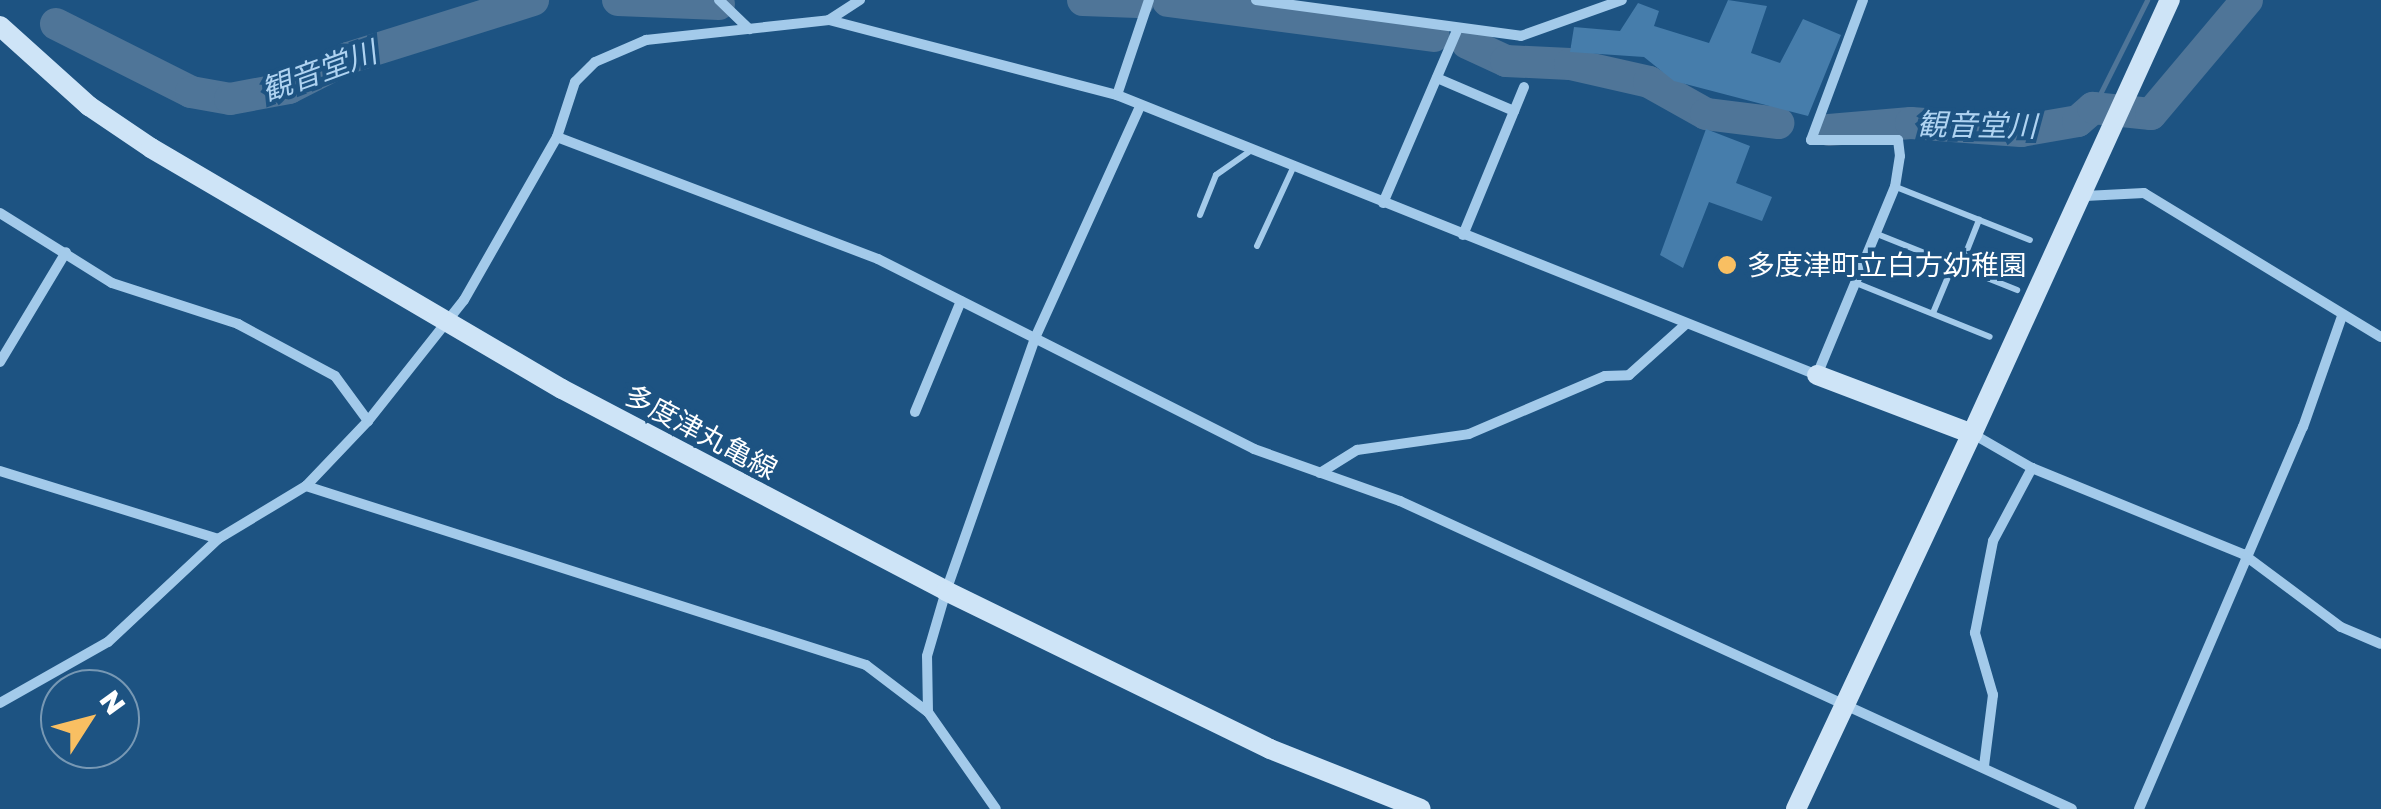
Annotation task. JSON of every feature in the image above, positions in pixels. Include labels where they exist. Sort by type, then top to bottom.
[{"type":"main road","points":[[1796,809],[2085,196],[2170,0]]},
{"type":"main road","name":"多度津丸亀線","points":[[0,26],[89,106],[152,148],[449,323],[946,590],[1270,749],[1421,809]]},
{"type":"main road","points":[[1816,375],[1972,434]]},
{"type":"street","points":[[718,0],[750,29]]},
{"type":"street","points":[[829,20],[860,0]]},
{"type":"street","points":[[1117,94],[1150,0]]},
{"type":"street","points":[[1256,0],[1521,36],[1622,0]]},
{"type":"street","points":[[0,703],[108,642],[218,539],[306,486],[368,421],[449,323],[556,137],[575,82],[621,46],[829,20],[1117,94],[1816,375],[1895,187],[1898,140],[1811,140],[1863,0]]},
{"type":"street","points":[[1382,203],[1457,30]]},
{"type":"street","points":[[1437,78],[1514,112]]},
{"type":"street","points":[[1463,235],[1524,87]]},
{"type":"street","points":[[928,712],[927,656],[946,590],[1036,338],[1140,106]]},
{"type":"street","points":[[556,137],[878,260],[1254,449],[1400,501],[1846,709],[1984,766],[2072,809]]},
{"type":"street","points":[[2085,196],[2144,192],[2381,337]]},
{"type":"street","points":[[0,213],[112,283],[238,324],[334,376],[368,421]]},
{"type":"street","points":[[0,362],[66,252]]},
{"type":"street","points":[[915,412],[962,301]]},
{"type":"street","points":[[2139,809],[2244,554],[2303,426],[2342,316]]},
{"type":"street","points":[[1320,473],[1357,450],[1468,434],[1605,376],[1630,375],[1686,324]]},
{"type":"street","points":[[1972,434],[2032,468],[2244,554],[2340,626],[2381,644]]},
{"type":"street","points":[[1984,766],[1993,695],[1974,633],[1993,541],[2032,468]]},
{"type":"street","points":[[0,471],[218,539]]},
{"type":"street","points":[[306,486],[866,664],[928,712],[996,809]]},
{"type":"lane","points":[[1200,215],[1216,175],[1254,148]]},
{"type":"lane","points":[[1257,246],[1294,166]]},
{"type":"lane","points":[[1895,187],[2030,240]]},
{"type":"lane","points":[[1933,313],[1979,220]]},
{"type":"lane","points":[[1876,234],[2016,290]]},
{"type":"lane","points":[[1855,282],[1990,337]]},
{"type":"building","points":[[1728,0],[1767,6],[1751,53],[1780,63],[1803,19],[1841,35],[1808,116],[1674,81],[1644,57],[1570,52],[1574,27],[1620,31],[1638,3],[1659,11],[1654,26],[1709,43]]},
{"type":"building","points":[[1706,129],[1750,146],[1736,183],[1772,197],[1762,221],[1709,202],[1683,268],[1660,255]]},
{"type":"waterway","name":"観音堂川","points":[[56,24],[191,92],[230,99],[289,88],[348,58],[533,0]]},
{"type":"waterway","name":"観音堂川","points":[[618,0],[719,4]]},
{"type":"waterway","name":"観音堂川","points":[[1083,0],[1138,2]]},
{"type":"waterway","points":[[2093,108],[2147,0]]},
{"type":"waterway","name":"観音堂川","points":[[1829,130],[1911,123],[2021,131],[2078,121],[2093,108],[2151,114],[2247,0]]},
{"type":"waterway","name":"観音堂川","points":[[1168,1],[1434,36]]},
{"type":"waterway","name":"観音堂川","points":[[1467,43],[1506,61],[1570,64],[1649,82],[1706,114],[1778,123]]},
{"type":"place","name":"多度津町立白方幼稚園","points":[[1727,265]]}]
